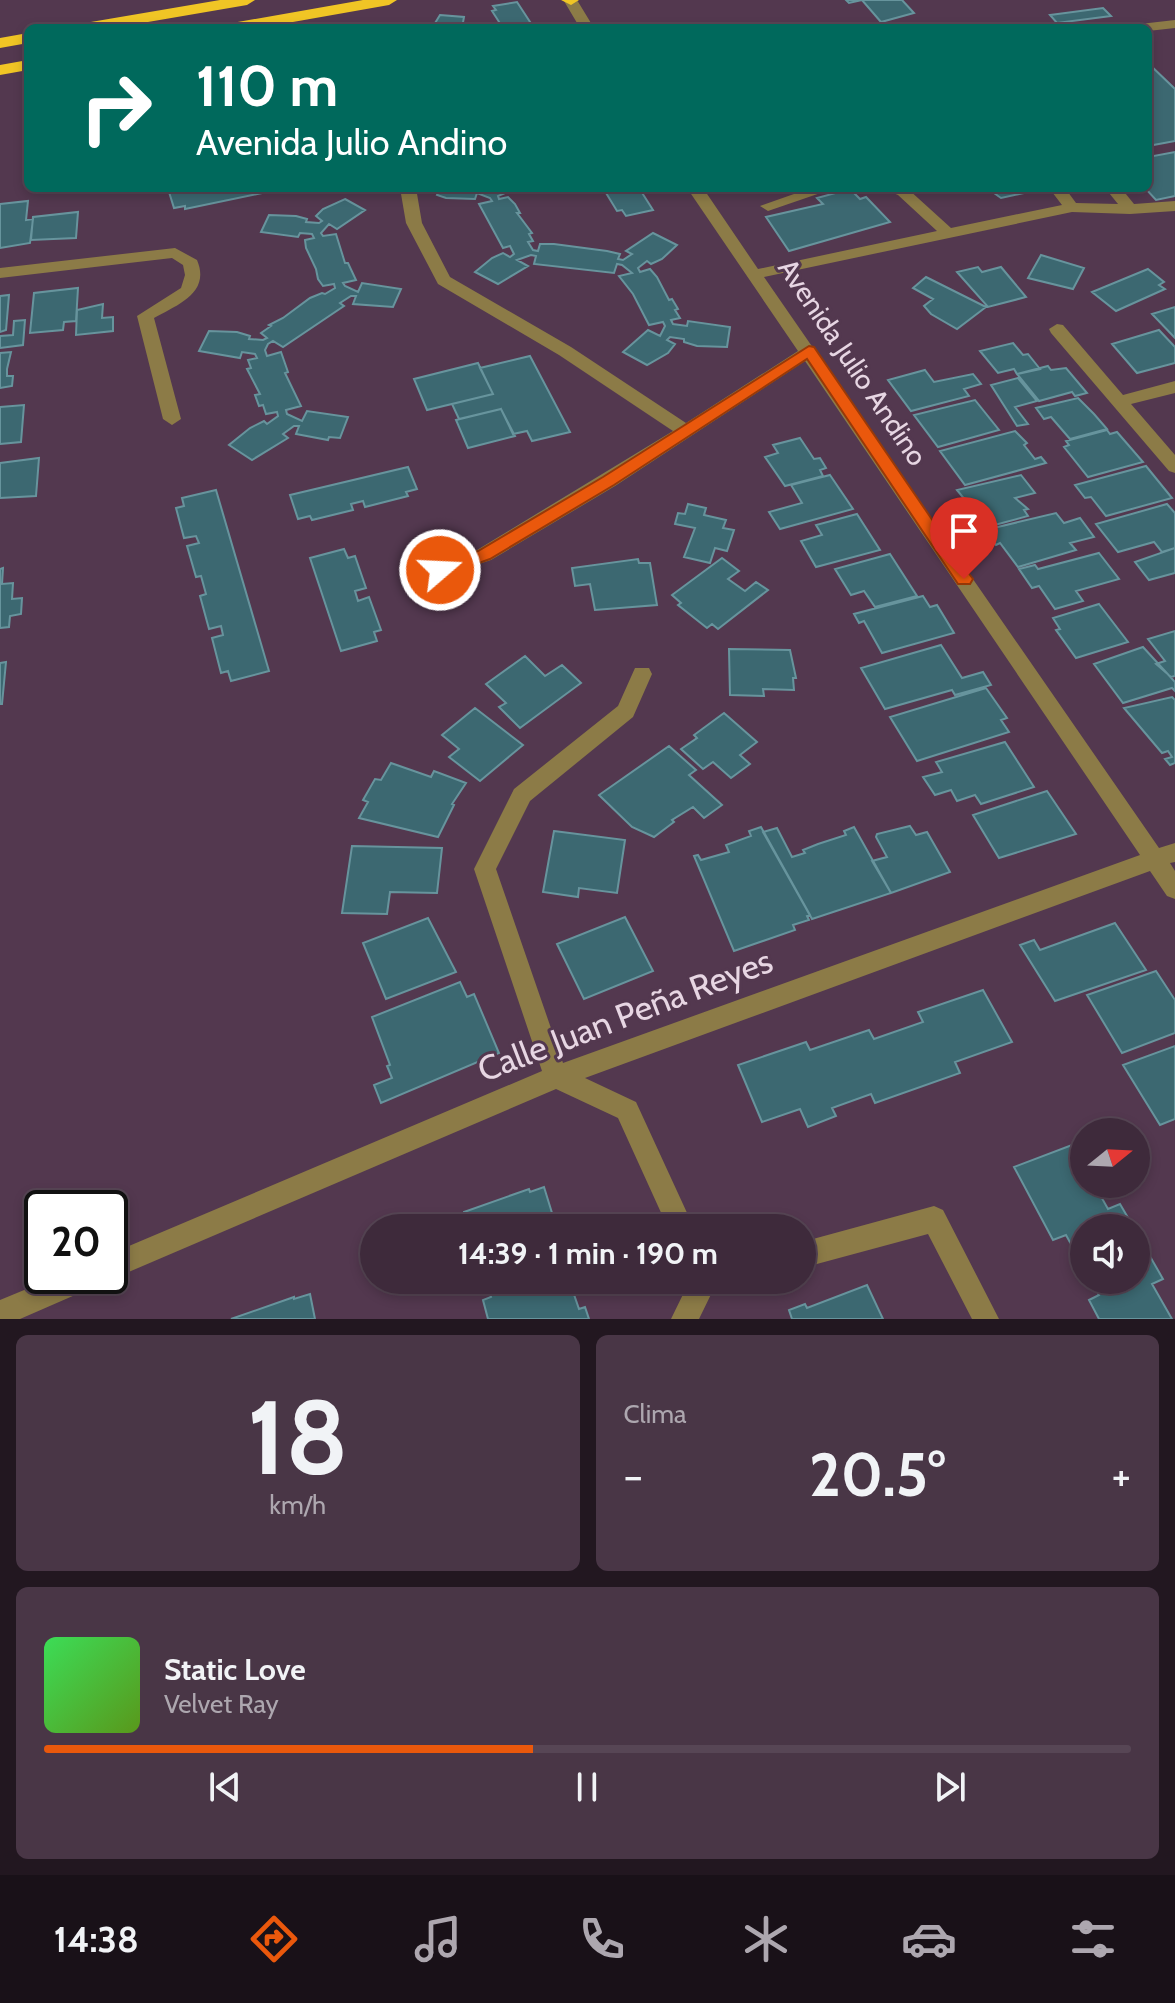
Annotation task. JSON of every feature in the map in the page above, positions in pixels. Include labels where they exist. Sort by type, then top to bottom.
[{"type":"highway","points":[[108,24],[247,0]]},
{"type":"highway","points":[[254,24],[389,0]]},
{"type":"highway","points":[[0,43],[24,39]]},
{"type":"highway","points":[[1,70],[24,66]]},
{"type":"street","points":[[570,0],[585,24]]},
{"type":"street","points":[[1152,27],[1175,24]]},
{"type":"street","points":[[409,192],[414,223],[444,280],[565,351],[685,431]]},
{"type":"street","name":"Avenida Julio Andino","points":[[698,192],[1164,855],[1175,889]]},
{"type":"street","points":[[768,206],[814,192]]},
{"type":"street","points":[[903,192],[948,233]]},
{"type":"street","points":[[1060,192],[1072,207]]},
{"type":"street","points":[[1116,192],[1130,209]]},
{"type":"street","points":[[756,274],[1072,207],[1130,209],[1175,206]]},
{"type":"street","points":[[0,273],[175,253],[191,263],[195,278],[190,289],[145,316],[172,419]]},
{"type":"street","points":[[1057,329],[1175,467]]},
{"type":"street","points":[[440,570],[484,555],[809,351]]},
{"type":"street","points":[[1119,402],[1175,387]]},
{"type":"street","points":[[642,674],[626,711],[522,795],[485,869],[556,1077],[627,1110],[675,1214]]},
{"type":"street","name":"Calle Juan Peña Reyes","points":[[128,1259],[556,1077],[1164,855]]},
{"type":"street","points":[[816,1251],[934,1219],[986,1319]]},
{"type":"street","points":[[0,1314],[47,1294]]},
{"type":"street","points":[[684,1319],[698,1294]]},
{"type":"building","points":[[862,0],[902,0],[914,13],[881,22]]},
{"type":"building","points":[[517,2],[531,24],[500,24],[492,11],[496,10],[493,6]]},
{"type":"building","points":[[1103,8],[1111,16],[1057,23],[1050,15]]},
{"type":"building","points":[[440,15],[464,17],[463,24],[434,24]]},
{"type":"building","points":[[1152,67],[1175,89],[1175,141],[1152,145]]},
{"type":"building","points":[[1175,152],[1175,196],[1156,200],[1149,192],[1152,192],[1152,156]]},
{"type":"building","points":[[169,192],[267,192],[185,209],[185,206],[174,208]]},
{"type":"building","points":[[438,192],[508,192],[498,196],[499,199],[508,197],[515,204],[520,213],[517,213],[532,233],[529,234],[533,241],[528,242],[533,250],[538,251],[540,244],[554,244],[620,254],[618,259],[623,260],[632,254],[626,251],[653,233],[677,245],[662,259],[651,264],[647,261],[638,268],[640,272],[650,269],[669,300],[672,299],[680,318],[671,320],[673,324],[687,326],[688,321],[730,327],[727,347],[697,346],[684,342],[684,339],[670,337],[667,340],[675,344],[668,353],[647,365],[623,352],[648,330],[660,336],[665,326],[663,322],[649,325],[633,294],[619,276],[632,273],[617,264],[614,273],[534,264],[536,256],[531,255],[517,260],[528,266],[498,284],[475,272],[492,258],[503,253],[510,257],[514,254],[510,246],[503,248],[479,204],[492,201],[490,198],[477,193],[475,199],[437,195]]},
{"type":"building","points":[[605,192],[642,192],[653,210],[626,216],[622,210],[617,211]]},
{"type":"building","points":[[853,192],[860,199],[866,197],[890,222],[789,251],[766,217],[823,204],[817,198]]},
{"type":"building","points":[[993,192],[1029,192],[1001,198]]},
{"type":"building","points":[[345,199],[365,210],[337,229],[329,224],[321,233],[323,236],[336,234],[345,263],[348,263],[356,280],[343,283],[358,292],[362,283],[401,289],[393,307],[353,304],[356,296],[351,296],[340,303],[344,306],[283,347],[273,341],[268,344],[265,350],[267,356],[281,352],[288,372],[285,373],[301,406],[286,410],[287,414],[302,421],[307,411],[348,417],[340,438],[329,437],[328,440],[296,434],[299,426],[294,426],[283,434],[288,438],[252,460],[229,445],[250,428],[264,421],[267,424],[278,416],[277,412],[266,414],[255,395],[260,394],[247,369],[251,368],[248,360],[257,358],[255,354],[242,352],[240,358],[199,351],[209,331],[237,332],[250,336],[249,339],[263,340],[267,338],[261,333],[269,325],[310,298],[335,288],[334,284],[323,286],[318,279],[306,248],[305,240],[314,238],[312,234],[300,233],[298,237],[261,232],[269,215],[296,216],[307,219],[306,222],[319,223],[322,221],[316,216],[323,209]]},
{"type":"building","points":[[28,201],[26,220],[33,219],[30,243],[0,248],[0,204]]},
{"type":"building","points":[[78,212],[76,238],[31,240],[33,217]]},
{"type":"building","points":[[1041,255],[1084,268],[1073,289],[1028,278]]},
{"type":"building","points":[[978,267],[982,272],[1001,267],[1026,297],[988,307],[957,272]]},
{"type":"building","points":[[1148,269],[1164,282],[1159,285],[1165,289],[1116,311],[1092,292]]},
{"type":"building","points":[[926,277],[986,307],[957,329],[931,314],[924,306],[933,299],[913,288]]},
{"type":"building","points":[[78,288],[76,321],[64,322],[63,330],[30,333],[34,293]]},
{"type":"building","points":[[9,295],[6,330],[0,332],[0,296]]},
{"type":"building","points":[[103,304],[102,318],[113,317],[113,331],[76,335],[77,310]]},
{"type":"building","points":[[1175,307],[1175,338],[1152,314]]},
{"type":"building","points":[[25,320],[23,345],[0,348],[0,336],[13,335],[14,321]]},
{"type":"building","points":[[1159,330],[1175,347],[1175,363],[1137,373],[1112,344]]},
{"type":"building","points":[[1013,343],[1023,355],[1028,354],[1040,369],[1017,374],[1014,369],[998,373],[980,351]]},
{"type":"building","points":[[11,352],[7,376],[13,376],[12,386],[0,388],[0,353]]},
{"type":"building","points":[[530,356],[570,432],[532,441],[527,431],[513,434],[501,409],[459,419],[452,404],[493,394],[480,368]]},
{"type":"building","points":[[478,363],[493,394],[427,410],[414,379]]},
{"type":"building","points":[[1048,366],[1051,370],[1066,368],[1087,393],[1075,396],[1072,392],[1039,401],[1017,374]]},
{"type":"building","points":[[925,370],[934,382],[973,374],[981,384],[964,389],[969,396],[911,411],[888,380]]},
{"type":"building","points":[[1018,378],[1037,401],[1015,407],[1028,424],[1017,426],[991,385]]},
{"type":"building","points":[[1078,398],[1107,429],[1070,439],[1051,417],[1044,419],[1036,408]]},
{"type":"building","points":[[975,400],[999,430],[938,447],[914,415]]},
{"type":"building","points":[[24,405],[21,442],[0,444],[0,407]]},
{"type":"building","points":[[501,409],[515,436],[468,448],[456,420]]},
{"type":"building","points":[[1107,430],[1110,434],[1117,432],[1143,462],[1088,477],[1064,447],[1069,445],[1066,441]]},
{"type":"building","points":[[1015,431],[1027,443],[1024,445],[1035,459],[1041,457],[1046,463],[965,485],[940,451]]},
{"type":"building","points":[[800,438],[814,459],[820,458],[826,468],[820,470],[823,476],[785,486],[765,457],[778,453],[773,445]]},
{"type":"building","points":[[39,458],[36,496],[0,498],[0,463]]},
{"type":"building","points":[[1146,466],[1172,498],[1106,516],[1091,497],[1085,498],[1075,485]]},
{"type":"building","points":[[408,467],[417,489],[406,492],[408,496],[365,507],[363,501],[351,504],[353,510],[312,520],[310,516],[298,519],[290,495]]},
{"type":"building","points":[[830,475],[853,509],[780,529],[769,512],[802,503],[791,485]]},
{"type":"building","points":[[1021,475],[1035,493],[1015,498],[1028,509],[1024,510],[1028,516],[987,527],[957,490]]},
{"type":"building","points":[[216,490],[269,671],[231,681],[228,671],[221,673],[212,638],[223,635],[221,626],[209,629],[200,596],[206,594],[201,576],[196,577],[187,546],[199,543],[196,536],[184,538],[176,508],[184,506],[182,498]]},
{"type":"building","points":[[688,504],[706,508],[704,515],[726,520],[723,528],[734,530],[727,551],[715,548],[710,563],[684,557],[695,528],[675,524],[678,513],[685,514]]},
{"type":"building","points":[[1167,504],[1175,513],[1175,548],[1162,552],[1154,542],[1118,552],[1096,524]]},
{"type":"building","points":[[1056,513],[1064,523],[1080,518],[1094,537],[1070,543],[1076,550],[1018,567],[1000,543],[996,545],[985,530]]},
{"type":"building","points":[[857,514],[880,550],[816,567],[801,541],[822,535],[816,525]]},
{"type":"building","points":[[1175,548],[1175,573],[1149,580],[1135,562]]},
{"type":"building","points":[[344,549],[348,558],[355,556],[366,588],[355,591],[358,601],[369,597],[381,630],[374,632],[377,641],[341,651],[310,558]]},
{"type":"building","points":[[1099,553],[1119,579],[1076,591],[1083,601],[1055,609],[1039,586],[1032,588],[1019,569],[1035,565],[1038,569]]},
{"type":"building","points":[[890,554],[917,596],[875,607],[864,591],[851,595],[835,569]]},
{"type":"building","points":[[722,558],[739,571],[728,579],[745,591],[756,582],[768,590],[718,629],[712,624],[707,628],[678,605],[681,603],[672,595]]},
{"type":"building","points":[[638,559],[639,563],[650,563],[657,605],[595,610],[590,584],[575,586],[572,568]]},
{"type":"building","points":[[3,568],[2,584],[13,583],[12,599],[22,598],[21,614],[10,616],[9,627],[0,628],[0,569]]},
{"type":"building","points":[[923,596],[930,607],[937,605],[954,633],[882,653],[864,621],[859,623],[854,614]]},
{"type":"building","points":[[1099,604],[1128,642],[1076,658],[1056,630],[1060,629],[1053,618]]},
{"type":"building","points":[[1175,631],[1175,676],[1171,677],[1156,664],[1165,661],[1148,639]]},
{"type":"building","points":[[941,645],[962,678],[983,672],[991,685],[955,695],[952,690],[885,709],[861,668]]},
{"type":"building","points":[[1143,647],[1175,682],[1175,691],[1172,688],[1123,703],[1094,664]]},
{"type":"building","points":[[729,649],[790,650],[796,678],[793,678],[794,690],[763,689],[764,696],[730,695]]},
{"type":"building","points":[[525,656],[545,676],[562,665],[581,683],[520,728],[499,707],[506,703],[486,684]]},
{"type":"building","points":[[6,662],[2,704],[0,704],[0,663]]},
{"type":"building","points":[[986,688],[1007,718],[1001,720],[1009,732],[917,761],[890,717]]},
{"type":"building","points":[[1172,697],[1175,700],[1175,763],[1170,765],[1165,759],[1172,757],[1168,751],[1162,753],[1124,708]]},
{"type":"building","points":[[475,708],[523,745],[480,781],[449,757],[459,749],[442,735]]},
{"type":"building","points":[[724,713],[757,742],[740,755],[750,764],[731,778],[713,762],[703,769],[681,749]]},
{"type":"building","points":[[1005,742],[1034,787],[981,804],[975,795],[957,801],[951,790],[935,795],[923,777],[942,772],[936,762]]},
{"type":"building","points":[[669,746],[696,770],[689,775],[722,805],[704,818],[693,807],[672,820],[674,822],[654,837],[632,827],[599,795]]},
{"type":"building","points":[[391,763],[431,777],[434,771],[466,783],[452,804],[438,837],[359,818],[368,802],[363,800],[375,779],[381,780]]},
{"type":"building","points":[[1047,791],[1076,834],[999,858],[973,815]]},
{"type":"building","points":[[910,826],[916,835],[927,832],[950,872],[891,893],[872,861],[887,857],[876,837],[877,834]]},
{"type":"building","points":[[761,827],[810,915],[807,916],[809,920],[793,925],[795,930],[734,951],[694,856],[698,855],[701,860],[729,852],[726,845],[751,836],[749,831]]},
{"type":"building","points":[[854,827],[891,893],[812,919],[763,832],[777,828],[792,857],[846,835],[844,831]]},
{"type":"building","points":[[554,831],[625,840],[617,893],[579,888],[578,897],[543,892]]},
{"type":"building","points":[[352,846],[442,848],[437,893],[390,892],[387,914],[342,913]]},
{"type":"building","points":[[625,917],[653,971],[584,999],[557,944]]},
{"type":"building","points":[[428,918],[456,972],[386,999],[363,943]]},
{"type":"building","points":[[1115,923],[1146,970],[1055,1001],[1020,945],[1034,940],[1040,950]]},
{"type":"building","points":[[1156,971],[1175,1000],[1175,1033],[1122,1053],[1087,995]]},
{"type":"building","points":[[460,982],[467,997],[474,994],[499,1053],[381,1103],[374,1085],[392,1078],[372,1017]]},
{"type":"building","points":[[983,990],[1012,1042],[955,1062],[960,1073],[875,1103],[871,1094],[832,1108],[836,1116],[808,1127],[800,1109],[762,1122],[738,1065],[806,1042],[810,1050],[869,1030],[874,1039],[923,1022],[918,1012]]},
{"type":"building","points":[[1175,1046],[1175,1119],[1160,1125],[1123,1065]]},
{"type":"building","points":[[1070,1146],[1070,1198],[1102,1198],[1108,1209],[1120,1204],[1126,1214],[1070,1214],[1070,1242],[1066,1235],[1053,1240],[1014,1167]]},
{"type":"building","points":[[544,1187],[552,1213],[464,1214],[529,1189],[530,1192]]},
{"type":"building","points":[[1150,1256],[1163,1279],[1152,1284],[1172,1319],[1099,1319],[1089,1300],[1099,1295],[1150,1294]]},
{"type":"building","points":[[867,1285],[883,1319],[792,1319],[789,1310],[805,1304],[807,1308]]},
{"type":"building","points":[[310,1294],[315,1319],[231,1319],[294,1297]]},
{"type":"building","points":[[490,1294],[574,1294],[579,1309],[585,1307],[589,1319],[488,1319],[483,1300],[491,1297]]},
{"type":"route","points":[[440,570],[484,555],[609,481],[809,351],[964,579]]}]
